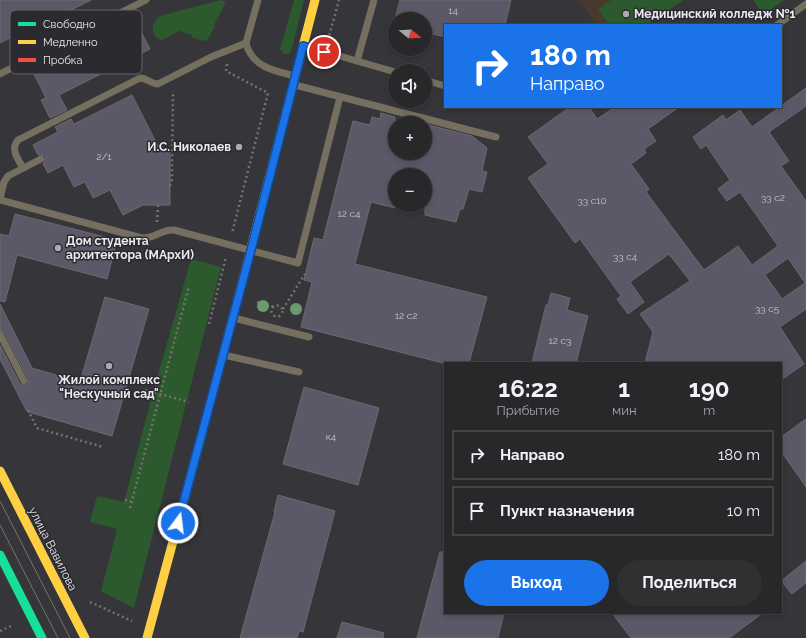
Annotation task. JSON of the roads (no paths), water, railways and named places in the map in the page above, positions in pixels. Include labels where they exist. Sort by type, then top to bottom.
[{"type":"street","points":[[147,638],[251,250],[315,0]]},
{"type":"street","name":"улица Вавилова","points":[[0,471],[84,638]]},
{"type":"street","points":[[0,555],[42,638]]},
{"type":"lane","points":[[126,10],[146,0]]},
{"type":"lane","points":[[258,0],[246,43],[252,57],[258,63],[294,80],[340,97],[496,137]]},
{"type":"lane","points":[[357,61],[374,0]]},
{"type":"lane","points":[[778,24],[806,4]]},
{"type":"lane","points":[[23,168],[14,152],[15,145],[18,140],[140,78],[147,79],[156,84],[211,57],[246,43]]},
{"type":"lane","points":[[303,46],[388,70]]},
{"type":"lane","points":[[0,74],[10,69]]},
{"type":"lane","points":[[432,82],[444,86]]},
{"type":"lane","points":[[41,159],[6,178],[0,200],[142,238],[151,238],[170,230],[298,263],[340,97]]},
{"type":"lane","points":[[232,317],[309,337]]},
{"type":"lane","points":[[0,334],[24,381]]},
{"type":"lane","points":[[222,354],[299,372]]},
{"type":"tram line","points":[[0,501],[70,638]]},
{"type":"tram line","points":[[0,525],[58,638]]},
{"type":"place","name":"Медицинский колледж №1","points":[[626,14]]},
{"type":"place","name":"И.С. Николаев","points":[[239,147]]},
{"type":"place","name":"Дом студента архитектора (МАрхИ)","points":[[58,248]]},
{"type":"place","name":"Жилой комплекс \"Нескучный сад\"","points":[[109,366]]}]
